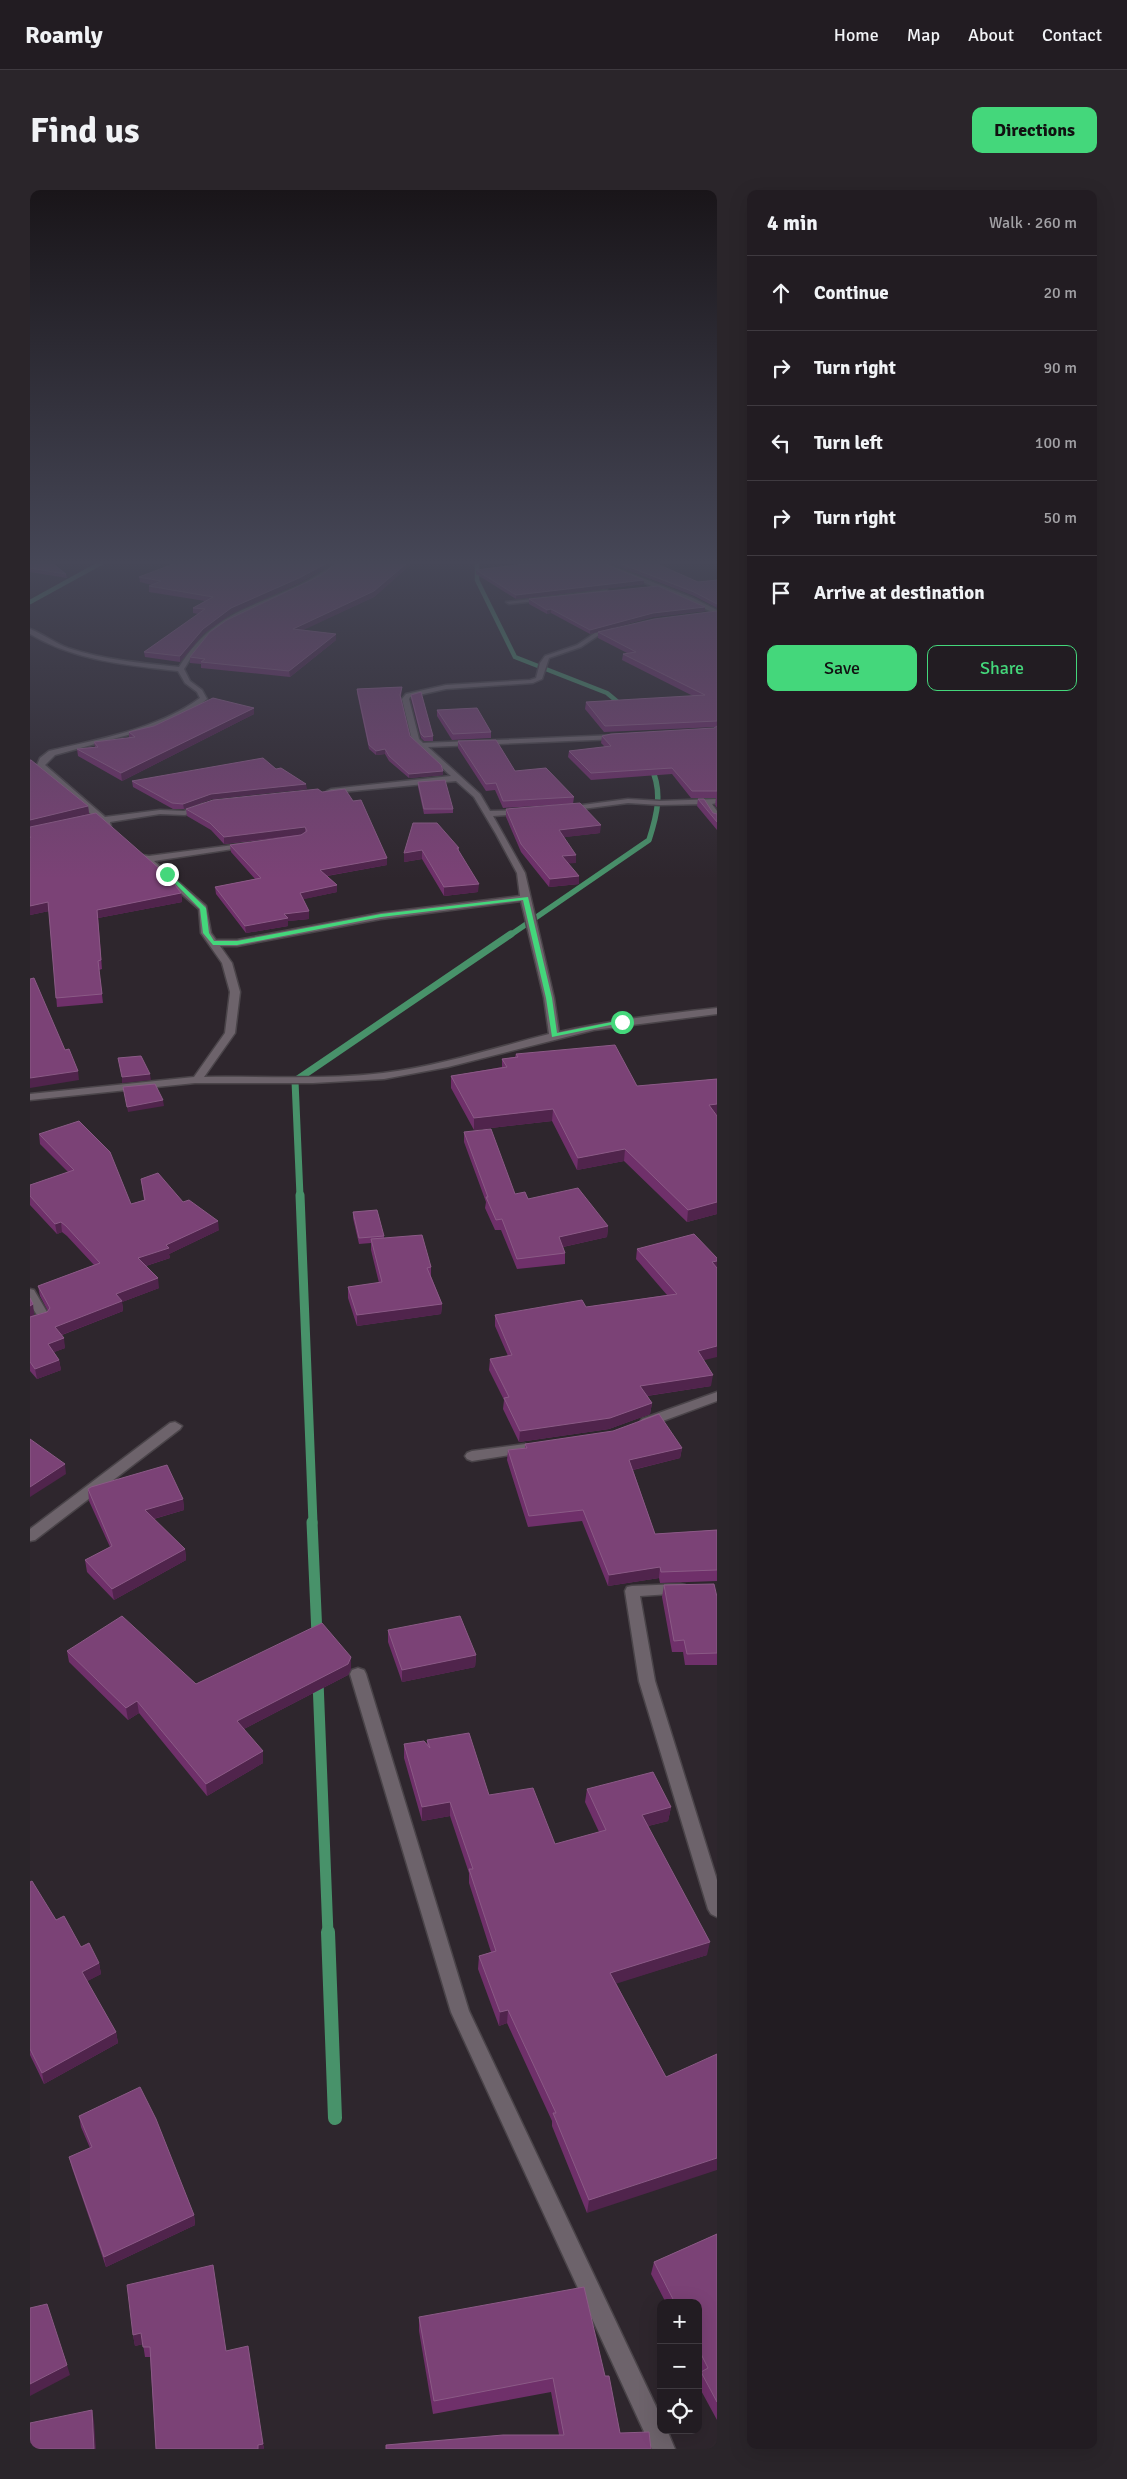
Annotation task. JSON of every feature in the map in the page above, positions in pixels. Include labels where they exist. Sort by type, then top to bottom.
[{"type":"street","points":[[115,832],[47,772],[41,765],[42,760],[52,753],[152,723],[197,706],[204,700],[200,691],[187,682],[181,669],[176,668]]},
{"type":"street","points":[[541,668],[539,679],[531,682],[446,687],[408,695],[405,699],[416,740],[476,796],[521,873],[549,998],[554,1036]]},
{"type":"street","points":[[422,745],[627,736]]},
{"type":"street","points":[[323,792],[458,778]]},
{"type":"street","points":[[554,810],[628,801],[660,803],[717,801]]},
{"type":"street","points":[[708,802],[717,817]]},
{"type":"street","points":[[97,818],[160,812],[185,813],[212,803]]},
{"type":"street","points":[[488,814],[535,811]]},
{"type":"street","points":[[197,1080],[230,1033],[235,992],[227,963],[206,933],[203,908],[143,856],[253,844]]},
{"type":"street","points":[[213,943],[237,943],[381,916],[526,898]]},
{"type":"street","points":[[30,1098],[123,1085],[197,1080],[295,1080],[382,1076],[423,1070],[554,1036],[622,1022],[717,1011]]},
{"type":"street","points":[[30,1293],[44,1317],[30,1322]]},
{"type":"street","points":[[638,1425],[717,1396]]},
{"type":"street","points":[[30,1536],[175,1426]]},
{"type":"street","points":[[472,1456],[537,1447]]},
{"type":"street","points":[[698,1588],[632,1591],[647,1680],[717,1909]]},
{"type":"street","points":[[358,1674],[460,2012],[664,2449]]},
{"type":"building","points":[[264,668],[292,668],[289,671]]},
{"type":"building","points":[[652,668],[717,668],[717,721],[605,726],[586,702],[705,695]]},
{"type":"building","points":[[402,687],[400,695],[410,736],[441,765],[443,771],[409,774],[389,756],[385,749],[376,751],[369,745],[357,689]]},
{"type":"building","points":[[421,692],[433,736],[424,737],[421,734],[411,695]]},
{"type":"building","points":[[213,698],[254,708],[121,773],[77,749],[98,747],[94,742],[135,737],[129,732],[154,726]]},
{"type":"building","points":[[477,708],[491,732],[453,734],[437,710]]},
{"type":"building","points":[[717,726],[717,791],[692,791],[672,768],[591,773],[569,751],[611,746],[602,736],[611,734],[714,728]]},
{"type":"building","points":[[496,740],[515,771],[546,768],[574,797],[503,801],[496,783],[486,784],[458,741]]},
{"type":"building","points":[[263,758],[276,769],[281,768],[306,784],[211,794],[183,804],[172,803],[132,781]]},
{"type":"building","points":[[31,760],[88,806],[30,820]]},
{"type":"building","points":[[445,780],[453,809],[424,809],[418,782]]},
{"type":"building","points":[[318,789],[322,792],[345,789],[353,801],[361,800],[387,858],[320,870],[337,885],[300,893],[309,911],[284,914],[288,918],[245,926],[215,887],[261,878],[230,845],[301,835],[307,831],[305,827],[224,837],[210,823],[186,809],[213,800]]},
{"type":"building","points":[[698,799],[704,799],[713,813],[717,814],[717,822]]},
{"type":"building","points":[[580,803],[601,825],[559,830],[576,855],[562,856],[579,876],[550,879],[521,844],[506,809]]},
{"type":"building","points":[[96,813],[170,878],[181,893],[97,910],[101,960],[98,961],[102,994],[56,998],[48,902],[30,906],[30,827]]},
{"type":"building","points":[[413,823],[437,823],[459,848],[457,848],[479,884],[444,887],[422,850],[404,853]]},
{"type":"building","points":[[34,978],[65,1050],[69,1049],[78,1071],[30,1078],[30,979]]},
{"type":"building","points":[[615,1045],[637,1086],[717,1079],[717,1104],[709,1105],[717,1116],[717,1202],[688,1210],[625,1149],[578,1158],[553,1109],[474,1118],[451,1076],[507,1067],[502,1059],[518,1057],[516,1054]]},
{"type":"building","points":[[141,1056],[150,1074],[122,1077],[118,1058]]},
{"type":"building","points":[[155,1084],[163,1100],[127,1107],[123,1087]]},
{"type":"building","points":[[79,1121],[110,1152],[131,1204],[145,1200],[141,1179],[158,1173],[183,1202],[189,1200],[218,1221],[166,1245],[169,1248],[138,1258],[158,1278],[116,1294],[122,1301],[55,1327],[64,1338],[48,1344],[59,1360],[35,1369],[30,1362],[30,1317],[47,1312],[50,1308],[38,1286],[100,1263],[66,1226],[61,1222],[55,1224],[30,1196],[30,1185],[74,1170],[39,1134]]},
{"type":"building","points":[[491,1129],[515,1194],[525,1192],[528,1199],[578,1188],[608,1226],[559,1237],[565,1253],[517,1259],[502,1219],[496,1220],[486,1197],[488,1197],[464,1132]]},
{"type":"building","points":[[377,1210],[384,1236],[359,1238],[353,1212]]},
{"type":"building","points":[[694,1234],[717,1258],[717,1261],[712,1262],[717,1268],[717,1346],[698,1351],[713,1375],[640,1386],[652,1403],[610,1418],[520,1431],[504,1398],[509,1397],[490,1359],[512,1355],[495,1315],[582,1300],[586,1307],[677,1294],[637,1249]]},
{"type":"building","points":[[422,1235],[431,1267],[427,1268],[442,1304],[357,1315],[348,1287],[382,1282],[371,1239]]},
{"type":"building","points":[[659,1414],[682,1448],[629,1460],[655,1534],[717,1530],[717,1570],[661,1572],[660,1567],[609,1575],[583,1510],[529,1516],[508,1450],[527,1448],[525,1444],[613,1431]]},
{"type":"building","points":[[30,1439],[65,1464],[30,1487]]},
{"type":"building","points":[[167,1465],[183,1499],[145,1510],[185,1549],[112,1589],[85,1560],[112,1546],[88,1489]]},
{"type":"building","points":[[714,1584],[717,1597],[717,1653],[687,1654],[684,1640],[674,1641],[664,1585]]},
{"type":"building","points":[[122,1616],[196,1684],[322,1623],[351,1657],[348,1664],[237,1721],[263,1751],[206,1784],[137,1701],[126,1708],[67,1651]]},
{"type":"building","points":[[460,1616],[476,1655],[402,1670],[388,1630]]},
{"type":"building","points":[[469,1733],[489,1795],[533,1788],[555,1844],[606,1830],[587,1789],[653,1772],[671,1807],[642,1815],[710,1942],[610,1973],[666,2077],[717,2054],[717,2158],[589,2200],[553,2113],[556,2113],[508,2010],[500,2012],[479,1956],[496,1951],[469,1869],[473,1869],[450,1802],[422,1807],[404,1744],[424,1741],[430,1748],[427,1740]]},
{"type":"building","points":[[32,1881],[56,1920],[64,1916],[81,1947],[89,1943],[99,1963],[82,1972],[116,2032],[42,2073],[30,2049],[30,1882]]},
{"type":"building","points":[[140,2087],[156,2119],[194,2215],[104,2257],[69,2157],[92,2147],[79,2116]]},
{"type":"building","points":[[717,2234],[717,2402],[702,2374],[702,2371],[708,2368],[702,2356],[702,2299],[673,2299],[654,2262]]},
{"type":"building","points":[[213,2265],[226,2351],[248,2346],[263,2444],[258,2445],[258,2449],[156,2449],[150,2347],[143,2347],[141,2333],[133,2335],[127,2285]]},
{"type":"building","points":[[584,2287],[605,2376],[609,2376],[620,2433],[649,2432],[651,2449],[386,2449],[386,2445],[503,2435],[564,2435],[553,2378],[434,2401],[419,2317]]},
{"type":"building","points":[[47,2304],[67,2365],[30,2384],[30,2308]]},
{"type":"building","points":[[92,2410],[94,2449],[30,2449],[30,2423]]},
{"type":"waterway","points":[[544,668],[607,693],[625,708]]},
{"type":"waterway","points":[[509,936],[649,840],[658,804],[657,785],[651,767]]},
{"type":"waterway","points":[[300,1196],[295,1081],[511,934]]},
{"type":"waterway","points":[[300,1195],[313,1523]]},
{"type":"waterway","points":[[312,1522],[317,1635]]},
{"type":"waterway","points":[[318,1681],[328,1934]]},
{"type":"waterway","points":[[328,1932],[335,2118]]},
{"type":"route","points":[[167,874],[203,908],[206,933],[213,943],[237,943],[381,916],[526,898],[549,998],[554,1036],[622,1022]]}]
